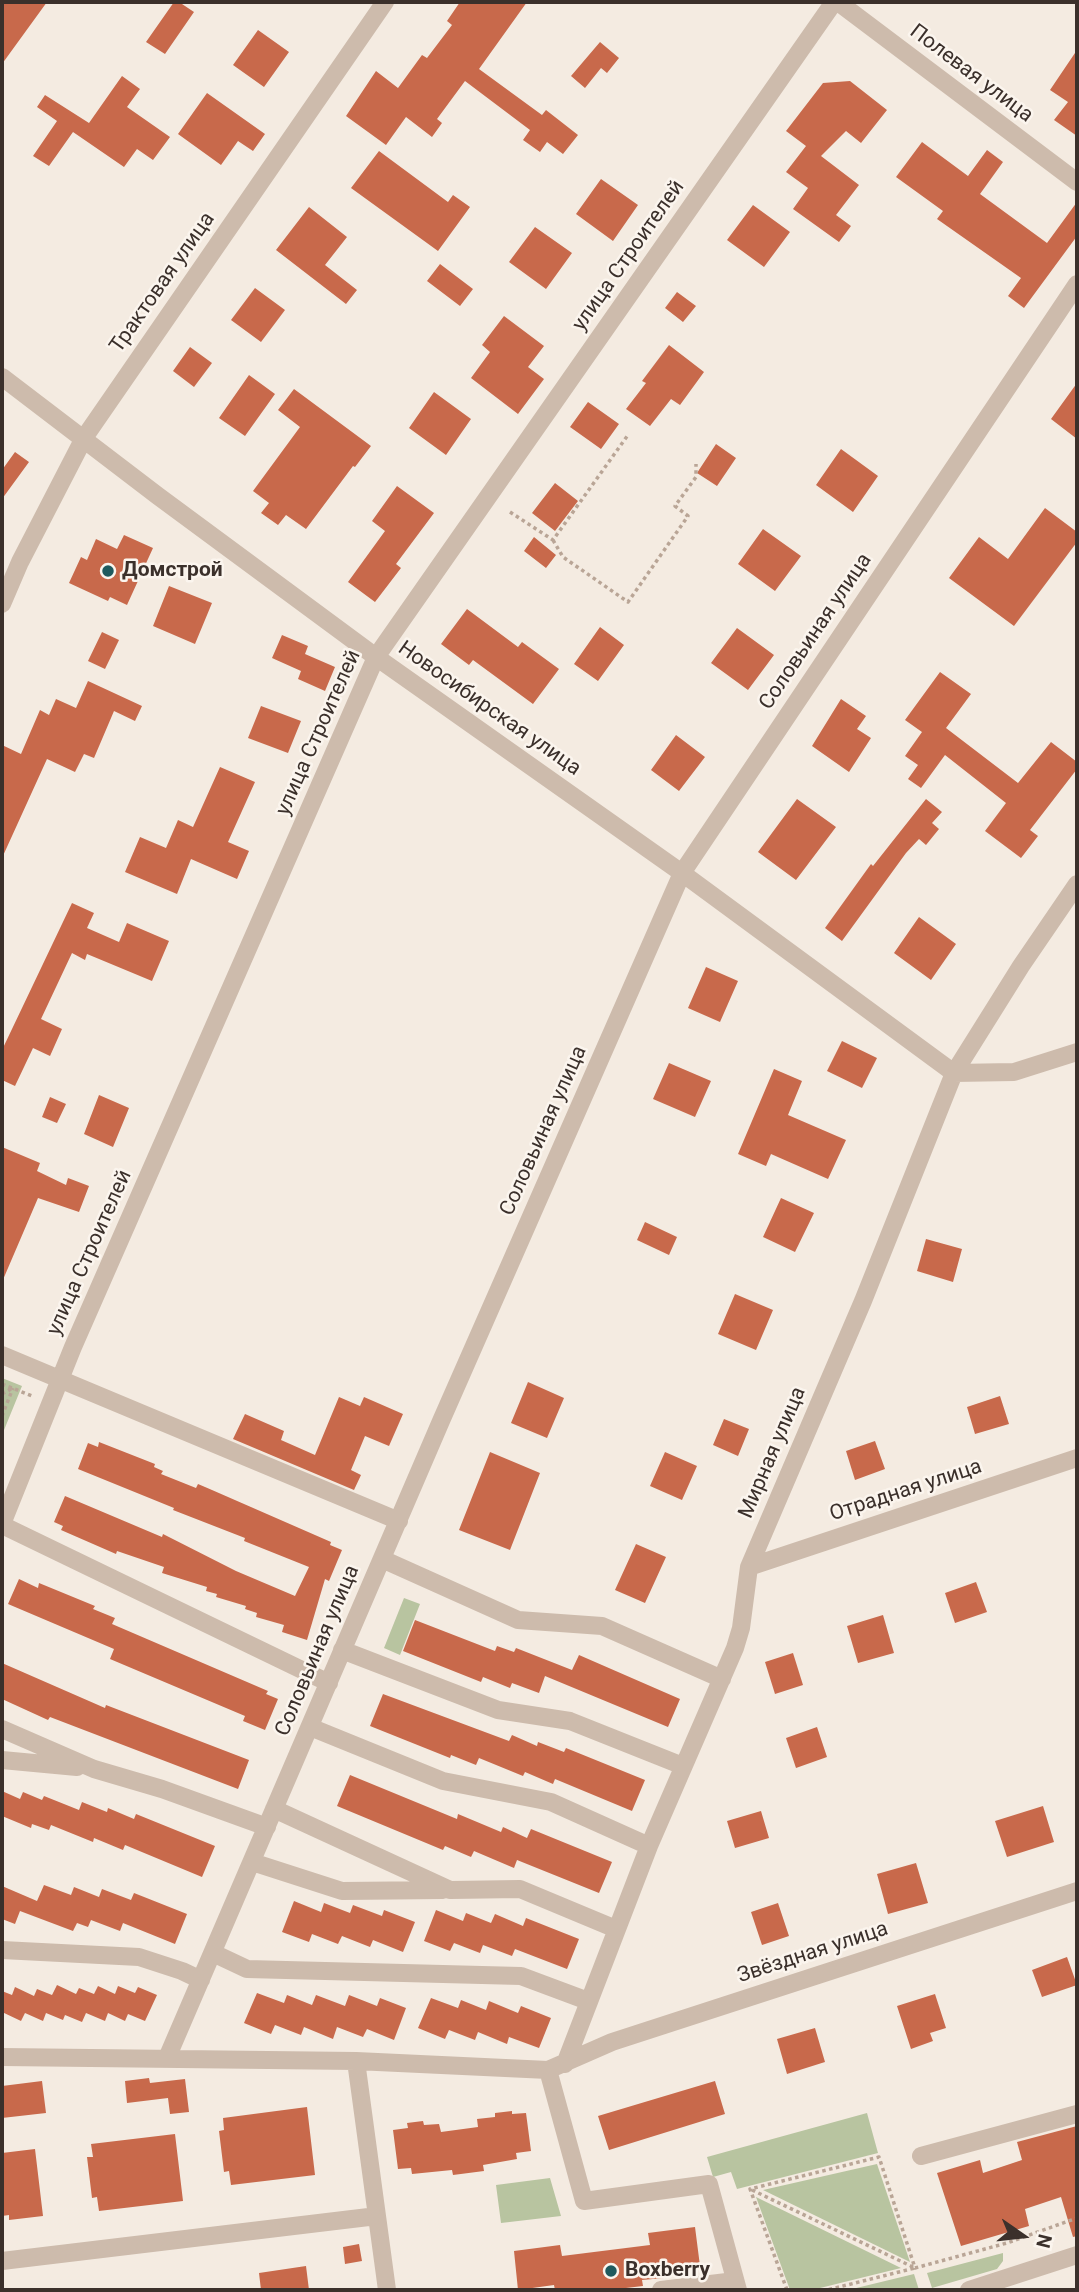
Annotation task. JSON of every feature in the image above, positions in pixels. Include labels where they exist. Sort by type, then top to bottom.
[{"type":"street","name":"Трактовая улица","points":[[2,604],[20,562],[84,438],[385,2]]},
{"type":"street","name":"Полевая улица","points":[[836,2],[1077,182]]},
{"type":"street","name":"улица Строителей","points":[[2,1524],[60,1379],[376,657],[836,2]]},
{"type":"street","name":"Соловьиная улица","points":[[167,2058],[398,1521],[682,873],[1077,284]]},
{"type":"street","name":"Новосибирская улица","points":[[2,377],[376,657],[682,873],[954,1073]]},
{"type":"street","name":"Мирная улица","points":[[556,2067],[588,2001],[649,1846],[722,1679],[741,1628],[749,1567],[863,1301],[954,1073],[1021,966],[1077,884]]},
{"type":"street","points":[[954,1073],[1014,1073],[1077,1052]]},
{"type":"street","points":[[2,1355],[398,1521]]},
{"type":"street","name":"Отрадная улица","points":[[749,1567],[1077,1458]]},
{"type":"street","points":[[2,1524],[328,1683]]},
{"type":"street","points":[[382,1559],[518,1620],[602,1626],[722,1679]]},
{"type":"street","points":[[342,1650],[498,1710],[570,1721],[683,1766]]},
{"type":"street","points":[[310,1727],[443,1781],[551,1802],[649,1846]]},
{"type":"street","points":[[2,1728],[94,1769],[162,1789],[267,1827]]},
{"type":"street","points":[[2,1760],[94,1769]]},
{"type":"street","points":[[274,1809],[450,1890]]},
{"type":"street","points":[[252,1862],[342,1891],[520,1889],[616,1929]]},
{"type":"street","name":"Звёздная улица","points":[[556,2067],[612,2042],[1077,1891]]},
{"type":"street","points":[[2,1950],[139,1957],[183,1971],[201,1980]]},
{"type":"street","points":[[213,1953],[247,1969],[522,1976],[588,2001]]},
{"type":"street","points":[[2,2057],[356,2061],[556,2067],[584,2201],[709,2184],[737,2286],[662,2290]]},
{"type":"street","points":[[356,2061],[387,2290]]},
{"type":"street","points":[[921,2156],[1077,2114]]},
{"type":"street","points":[[2,2261],[377,2216]]},
{"type":"street","points":[[969,2290],[1077,2255]]},
{"type":"path","points":[[553,540],[628,435]]},
{"type":"path","points":[[510,512],[553,540],[563,557],[628,602],[688,516],[675,506],[695,477],[696,464]]},
{"type":"path","points":[[2,1384],[13,1388]]},
{"type":"path","points":[[2,1394],[13,1388]]},
{"type":"path","points":[[2,1416],[13,1388]]},
{"type":"path","points":[[750,2189],[879,2157],[915,2268]]},
{"type":"path","points":[[750,2189],[915,2268]]},
{"type":"path","points":[[750,2189],[787,2290]]},
{"type":"path","points":[[827,2290],[1007,2243],[1077,2218]]},
{"type":"green space","points":[[2,1378],[22,1386],[2,1435]]},
{"type":"green space","points":[[404,1598],[420,1604],[400,1655],[384,1648]]},
{"type":"green space","points":[[867,2113],[878,2153],[737,2189],[731,2172],[713,2177],[707,2157]]},
{"type":"green space","points":[[877,2164],[910,2262],[763,2190]]},
{"type":"green space","points":[[550,2178],[561,2216],[501,2223],[496,2185]]},
{"type":"green space","points":[[756,2197],[901,2268],[812,2290],[790,2290]]},
{"type":"green space","points":[[1003,2253],[1003,2261],[997,2269],[932,2288],[927,2273]]},
{"type":"green space","points":[[914,2274],[919,2290],[848,2290]]},
{"type":"building","points":[[2,2],[47,2],[2,64]]},
{"type":"building","points":[[174,2],[179,2],[194,12],[165,54],[146,42]]},
{"type":"building","points":[[460,2],[527,2],[479,69],[542,115],[546,110],[578,135],[563,154],[547,142],[540,152],[523,140],[530,130],[465,81],[437,119],[442,123],[432,137],[406,117],[386,145],[346,116],[376,71],[398,88],[422,55],[427,58],[452,25],[447,21]]},
{"type":"building","points":[[258,30],[289,52],[264,87],[233,65]]},
{"type":"building","points":[[600,42],[619,58],[607,73],[601,68],[585,88],[571,76]]},
{"type":"building","points":[[1077,50],[1077,136],[1054,120],[1068,102],[1050,90]]},
{"type":"building","points":[[122,76],[140,89],[127,107],[170,137],[153,160],[137,149],[124,167],[73,132],[49,166],[33,156],[57,121],[37,107],[45,95],[89,123]]},
{"type":"building","points":[[850,81],[887,110],[861,143],[846,131],[821,156],[859,185],[836,215],[851,226],[839,242],[793,209],[808,188],[786,172],[806,146],[786,131],[823,83]]},
{"type":"building","points":[[207,93],[265,134],[253,151],[238,141],[221,165],[178,134]]},
{"type":"building","points":[[922,142],[968,176],[987,150],[1003,162],[980,194],[1047,243],[1077,202],[1077,236],[1024,308],[1008,296],[1021,278],[937,219],[943,211],[896,177]]},
{"type":"building","points":[[379,151],[448,202],[453,195],[470,207],[438,251],[351,188]]},
{"type":"building","points":[[601,179],[638,205],[613,241],[576,214]]},
{"type":"building","points":[[753,205],[790,232],[764,267],[727,240]]},
{"type":"building","points":[[309,207],[347,237],[325,265],[357,290],[346,304],[276,250]]},
{"type":"building","points":[[535,227],[572,253],[546,289],[509,262]]},
{"type":"building","points":[[440,264],[473,289],[460,306],[427,281]]},
{"type":"building","points":[[255,288],[285,310],[261,342],[231,320]]},
{"type":"building","points":[[677,292],[696,306],[683,322],[665,308]]},
{"type":"building","points":[[504,316],[544,346],[528,367],[544,379],[518,414],[471,378],[490,352],[482,345]]},
{"type":"building","points":[[669,345],[704,372],[680,405],[671,399],[650,426],[626,409],[646,383],[642,381]]},
{"type":"building","points":[[190,347],[212,363],[194,387],[173,371]]},
{"type":"building","points":[[249,375],[275,394],[245,436],[219,418]]},
{"type":"building","points":[[1077,383],[1077,439],[1051,419]]},
{"type":"building","points":[[294,389],[371,446],[306,529],[286,515],[278,525],[261,513],[269,503],[253,491],[300,427],[278,410]]},
{"type":"building","points":[[434,392],[471,419],[446,455],[409,428]]},
{"type":"building","points":[[588,402],[619,424],[601,449],[570,427]]},
{"type":"building","points":[[716,444],[736,458],[717,486],[697,473]]},
{"type":"building","points":[[841,449],[878,476],[853,512],[816,485]]},
{"type":"building","points":[[15,452],[29,462],[2,499],[2,470]]},
{"type":"building","points":[[555,483],[578,501],[555,531],[532,513]]},
{"type":"building","points":[[397,486],[434,513],[396,564],[401,568],[375,602],[348,582],[385,531],[372,521]]},
{"type":"building","points":[[1045,508],[1077,532],[1077,542],[1014,626],[949,578],[979,537],[1008,559]]},
{"type":"building","points":[[763,529],[801,556],[775,591],[738,564]]},
{"type":"building","name":"Домстрой","points":[[124,535],[153,548],[127,605],[110,597],[108,601],[69,583],[81,557],[87,560],[96,539],[117,549]]},
{"type":"building","points":[[534,537],[556,555],[546,568],[524,551]]},
{"type":"building","points":[[169,586],[212,603],[195,644],[153,626]]},
{"type":"building","points":[[467,609],[518,647],[522,642],[559,669],[533,704],[473,660],[469,665],[441,644]]},
{"type":"building","points":[[600,627],[624,645],[598,681],[574,664]]},
{"type":"building","points":[[737,628],[774,655],[748,690],[711,663]]},
{"type":"building","points":[[102,632],[119,640],[105,669],[88,661]]},
{"type":"building","points":[[282,635],[308,646],[305,654],[335,667],[325,691],[298,679],[301,671],[272,658]]},
{"type":"building","points":[[940,672],[971,694],[946,728],[1018,783],[1051,742],[1077,762],[1077,769],[1030,830],[1038,836],[1021,858],[985,831],[1006,803],[945,755],[921,788],[908,779],[918,765],[905,756],[922,732],[905,720]]},
{"type":"building","points":[[88,681],[142,706],[135,721],[114,711],[94,758],[84,754],[75,772],[47,759],[2,858],[2,745],[21,754],[40,710],[49,715],[56,699],[76,708]]},
{"type":"building","points":[[841,699],[866,716],[857,729],[871,738],[849,772],[812,746]]},
{"type":"building","points":[[261,706],[301,721],[288,753],[248,738]]},
{"type":"building","points":[[676,735],[705,757],[679,791],[651,770]]},
{"type":"building","points":[[220,767],[255,782],[228,842],[249,851],[237,879],[191,859],[177,894],[125,872],[140,837],[166,848],[178,820],[193,827]]},
{"type":"building","points":[[797,799],[836,827],[796,880],[758,852]]},
{"type":"building","points":[[926,799],[942,812],[932,823],[939,829],[926,845],[919,839],[906,853],[842,941],[825,928],[871,864],[873,866]]},
{"type":"building","points":[[72,903],[94,913],[87,928],[119,942],[127,923],[169,941],[152,981],[87,954],[85,960],[72,953],[41,1019],[62,1029],[50,1056],[33,1048],[15,1086],[2,1080],[2,1050]]},
{"type":"building","points":[[919,917],[956,944],[931,980],[894,953]]},
{"type":"building","points":[[706,967],[738,981],[720,1022],[688,1008]]},
{"type":"building","points":[[842,1041],[877,1058],[862,1088],[827,1071]]},
{"type":"building","points":[[669,1063],[711,1081],[695,1117],[653,1099]]},
{"type":"building","points":[[774,1069],[802,1081],[788,1115],[846,1140],[828,1179],[771,1154],[766,1166],[738,1154]]},
{"type":"building","points":[[99,1095],[129,1108],[113,1147],[84,1134]]},
{"type":"building","points":[[50,1097],[66,1104],[57,1123],[42,1117]]},
{"type":"building","points":[[2,1147],[40,1163],[37,1171],[66,1185],[68,1178],[89,1186],[79,1212],[38,1198],[2,1282]]},
{"type":"building","points":[[781,1198],[814,1213],[795,1252],[763,1237]]},
{"type":"building","points":[[645,1222],[677,1237],[669,1255],[637,1240]]},
{"type":"building","points":[[926,1239],[962,1249],[953,1282],[917,1271]]},
{"type":"building","points":[[735,1294],[773,1310],[756,1350],[718,1334]]},
{"type":"building","points":[[528,1382],[564,1398],[547,1438],[511,1423]]},
{"type":"building","points":[[1000,1396],[1009,1424],[975,1434],[967,1407]]},
{"type":"building","points":[[339,1397],[360,1406],[364,1397],[403,1414],[389,1446],[365,1436],[351,1470],[361,1475],[354,1490],[233,1439],[245,1414],[284,1431],[281,1440],[315,1455]]},
{"type":"building","points":[[724,1419],[749,1429],[738,1456],[713,1445]]},
{"type":"building","points":[[875,1441],[885,1469],[855,1480],[846,1451]]},
{"type":"building","points":[[99,1442],[155,1464],[154,1467],[163,1471],[161,1474],[196,1488],[198,1484],[331,1542],[330,1545],[342,1550],[329,1581],[325,1579],[307,1640],[282,1632],[284,1625],[256,1617],[257,1613],[245,1609],[246,1606],[216,1597],[217,1594],[206,1591],[207,1587],[162,1573],[164,1567],[117,1551],[116,1554],[61,1530],[63,1526],[54,1522],[65,1496],[162,1537],[163,1534],[236,1571],[295,1596],[309,1567],[78,1469],[88,1443],[98,1447]]},
{"type":"building","points":[[490,1452],[540,1473],[510,1550],[459,1530]]},
{"type":"building","points":[[665,1452],[697,1466],[682,1500],[650,1486]]},
{"type":"building","points":[[636,1544],[666,1557],[645,1603],[615,1590]]},
{"type":"building","points":[[19,1579],[38,1588],[39,1583],[95,1606],[93,1609],[115,1618],[112,1624],[268,1691],[266,1694],[278,1699],[265,1730],[243,1721],[245,1716],[110,1659],[114,1649],[8,1604]]},
{"type":"building","points":[[976,1582],[987,1612],[955,1623],[945,1593]]},
{"type":"building","points":[[883,1615],[894,1653],[858,1663],[847,1626]]},
{"type":"building","points":[[415,1620],[495,1651],[497,1646],[514,1652],[516,1648],[572,1670],[579,1655],[680,1699],[668,1727],[545,1676],[539,1693],[512,1683],[510,1688],[483,1677],[481,1682],[403,1651]]},
{"type":"building","points":[[793,1653],[803,1685],[775,1694],[765,1662]]},
{"type":"building","points":[[2,1663],[105,1708],[106,1705],[249,1760],[238,1789],[50,1717],[48,1720],[2,1699]]},
{"type":"building","points":[[383,1694],[509,1741],[512,1735],[537,1746],[538,1742],[564,1752],[566,1748],[645,1780],[632,1811],[555,1779],[553,1784],[525,1772],[523,1776],[479,1758],[476,1765],[451,1755],[450,1758],[370,1726]]},
{"type":"building","points":[[817,1727],[827,1757],[796,1768],[786,1738]]},
{"type":"building","points":[[350,1775],[457,1819],[458,1814],[501,1832],[503,1827],[527,1838],[531,1829],[612,1862],[599,1893],[517,1860],[514,1868],[474,1851],[471,1857],[445,1846],[443,1850],[337,1806]]},
{"type":"building","points":[[2,1791],[20,1799],[23,1792],[42,1800],[44,1796],[79,1810],[82,1802],[107,1812],[108,1808],[134,1819],[136,1814],[215,1846],[202,1877],[125,1845],[123,1850],[94,1838],[93,1842],[51,1825],[49,1830],[32,1824],[31,1828],[2,1816]]},
{"type":"building","points":[[1043,1806],[1054,1842],[1007,1857],[995,1821]]},
{"type":"building","points":[[761,1811],[769,1838],[735,1848],[727,1821]]},
{"type":"building","points":[[916,1863],[928,1903],[888,1914],[877,1874]]},
{"type":"building","points":[[44,1885],[71,1895],[74,1887],[99,1897],[102,1889],[131,1900],[134,1893],[187,1914],[175,1944],[123,1923],[120,1931],[91,1920],[88,1927],[77,1923],[73,1931],[20,1911],[15,1924],[2,1919],[2,1886],[37,1901]]},
{"type":"building","points":[[294,1901],[321,1912],[324,1903],[350,1913],[353,1905],[382,1916],[384,1910],[415,1922],[403,1952],[373,1940],[370,1947],[342,1936],[338,1944],[312,1934],[309,1942],[282,1932]]},
{"type":"building","points":[[778,1903],[789,1936],[762,1945],[751,1912]]},
{"type":"building","points":[[436,1910],[463,1921],[466,1913],[491,1923],[495,1914],[523,1926],[526,1918],[579,1939],[567,1969],[515,1949],[512,1956],[483,1945],[480,1953],[454,1943],[450,1951],[424,1941]]},
{"type":"building","points":[[1067,1957],[1077,1985],[1042,1997],[1032,1970]]},
{"type":"building","points":[[57,1985],[76,1994],[79,1988],[94,1994],[98,1986],[115,1994],[118,1986],[135,1993],[138,1987],[157,1995],[145,2021],[128,2014],[125,2021],[108,2013],[105,2021],[86,2013],[82,2022],[65,2015],[63,2020],[46,2013],[43,2021],[25,2013],[21,2021],[2,2012],[2,1991],[12,1995],[15,1987],[34,1996],[37,1989],[52,1995]]},
{"type":"building","points":[[257,1993],[284,2003],[287,1995],[312,2005],[316,1995],[345,2006],[349,1995],[377,2006],[380,1998],[406,2008],[394,2040],[367,2029],[363,2037],[337,2027],[333,2039],[304,2027],[301,2035],[275,2025],[271,2034],[244,2023]]},
{"type":"building","points":[[935,1994],[946,2028],[930,2033],[933,2041],[911,2049],[897,2006]]},
{"type":"building","points":[[431,1998],[458,2008],[461,2000],[486,2010],[489,2001],[518,2013],[521,2006],[551,2018],[539,2048],[509,2037],[507,2044],[478,2032],[475,2040],[449,2030],[445,2039],[418,2028]]},
{"type":"building","points":[[815,2028],[825,2062],[787,2074],[777,2039]]},
{"type":"building","points":[[149,2078],[150,2083],[185,2079],[189,2112],[170,2114],[168,2098],[127,2103],[125,2081]]},
{"type":"building","points":[[42,2081],[46,2113],[2,2118],[2,2086]]},
{"type":"building","points":[[715,2081],[725,2114],[609,2150],[598,2116]]},
{"type":"building","points":[[307,2107],[315,2175],[231,2185],[229,2171],[224,2172],[219,2131],[224,2130],[223,2118]]},
{"type":"building","points":[[512,2111],[512,2114],[526,2113],[531,2151],[516,2153],[517,2159],[483,2165],[484,2171],[453,2175],[452,2170],[412,2174],[411,2168],[398,2169],[393,2130],[408,2128],[407,2123],[423,2121],[424,2125],[439,2124],[441,2132],[478,2127],[477,2119]]},
{"type":"building","points":[[1077,2126],[1077,2236],[1073,2237],[1061,2197],[1025,2209],[1029,2226],[961,2246],[937,2173],[980,2160],[983,2173],[1022,2160],[1017,2142]]},
{"type":"building","points":[[175,2134],[183,2201],[99,2211],[97,2197],[92,2198],[87,2157],[93,2157],[91,2144]]},
{"type":"building","points":[[35,2149],[43,2216],[9,2220],[9,2215],[2,2216],[2,2153]]},
{"type":"building","points":[[695,2227],[700,2266],[663,2271],[664,2278],[642,2280],[643,2286],[609,2290],[555,2290],[554,2285],[518,2290],[514,2251],[560,2245],[562,2256],[650,2245],[648,2233]]},
{"type":"building","points":[[359,2244],[362,2261],[345,2264],[343,2247]]},
{"type":"building","points":[[306,2266],[309,2290],[261,2290],[259,2273]]},
{"type":"place","name":"Домстрой","points":[[108,571]]},
{"type":"place","name":"Boxberry","points":[[611,2271]]}]
